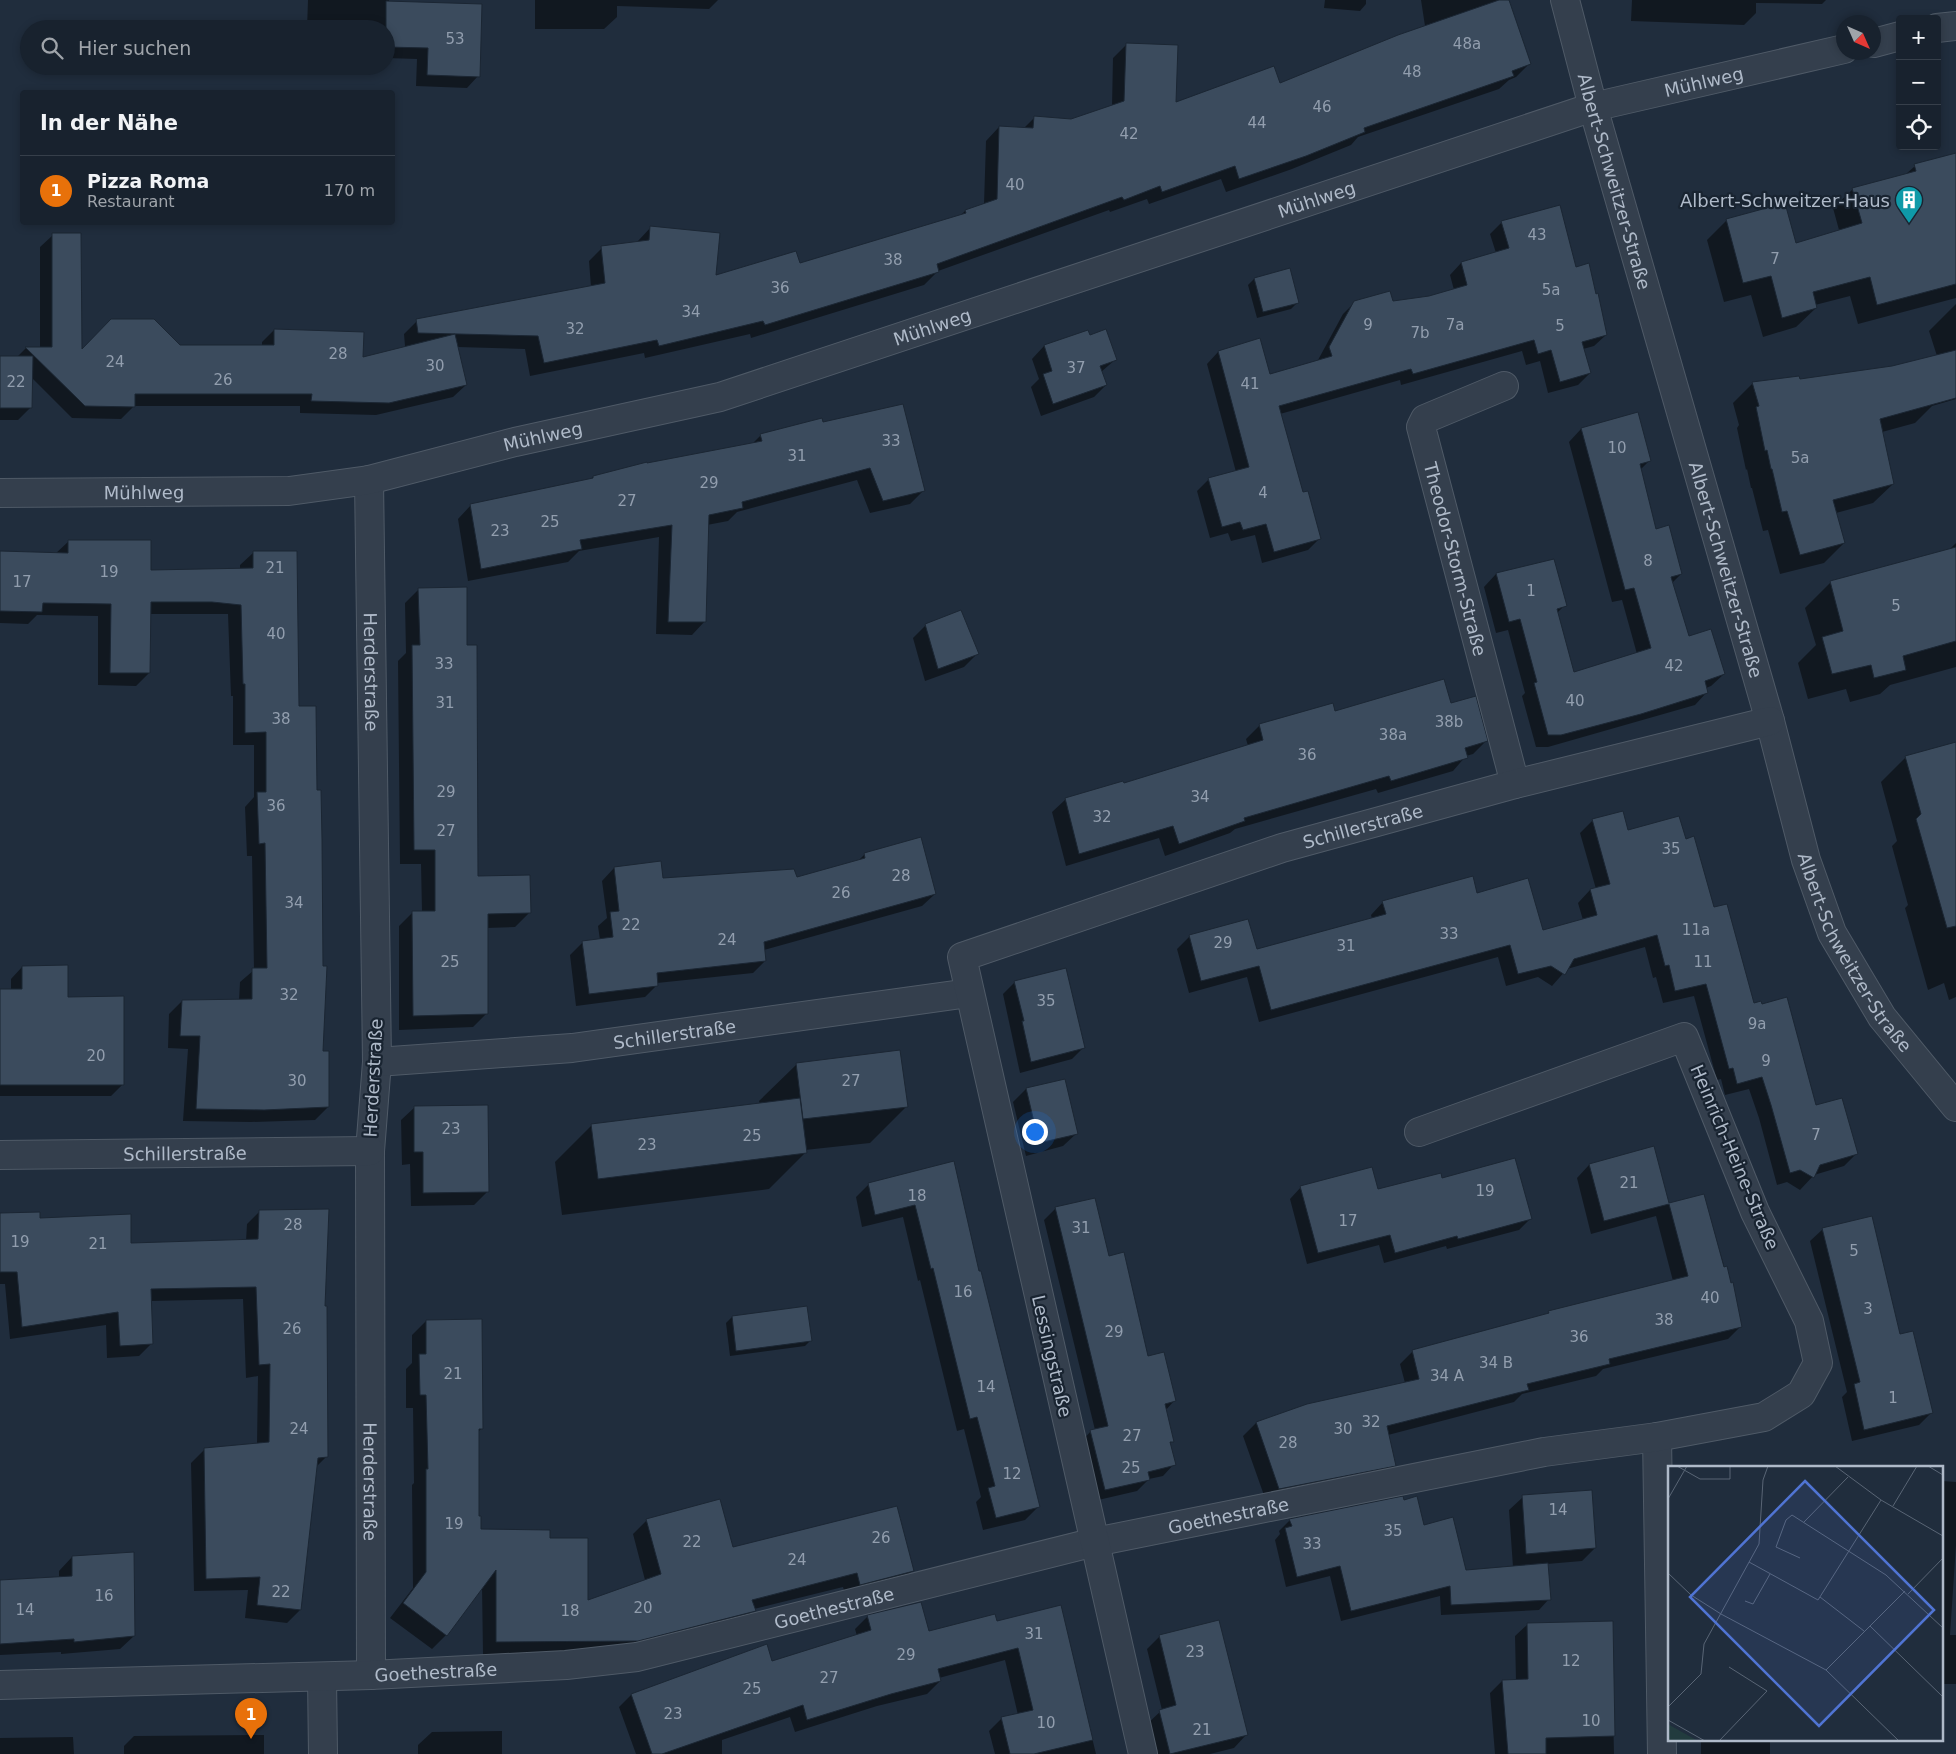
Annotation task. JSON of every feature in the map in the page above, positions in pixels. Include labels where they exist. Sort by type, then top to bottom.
[{"type":"street","name":"Albert-Schweitzer-Straße","points":[[1565,0],[1593,107],[1770,721],[1806,860],[1832,933],[1882,1017],[1956,1107]]},
{"type":"street","points":[[1941,28],[1956,26]]},
{"type":"street","points":[[1881,40],[1896,37]]},
{"type":"street","name":"Mühlweg","points":[[0,493],[289,491],[369,480],[515,442],[720,396],[1593,107],[1836,52]]},
{"type":"street","name":"Theodor-Storm-Straße","points":[[1504,386],[1425,419],[1421,427],[1515,784]]},
{"type":"street","name":"Herderstraße","points":[[369,480],[377,1062],[370,1151],[371,1675]]},
{"type":"street","name":"Schillerstraße","points":[[962,958],[1282,848],[1515,784],[1770,721]]},
{"type":"street","name":"Lessingstraße","points":[[962,958],[1143,1754]]},
{"type":"street","name":"Schillerstraße","points":[[377,1062],[572,1048],[969,994]]},
{"type":"street","name":"Heinrich-Heine-Straße","points":[[1419,1132],[1684,1038],[1755,1212],[1809,1321],[1818,1363],[1801,1394],[1764,1417],[1657,1438]]},
{"type":"street","name":"Schillerstraße","points":[[0,1154],[370,1151]]},
{"type":"street","points":[[1657,1438],[1662,1754]]},
{"type":"street","name":"Goethestraße","points":[[0,1685],[371,1675],[566,1665],[637,1657],[1095,1542],[1544,1452],[1657,1438]]},
{"type":"street","points":[[322,1677],[323,1754]]},
{"type":"building","points":[[1499,0],[1509,0],[1531,64],[1512,71],[1514,76],[1364,128],[1365,132],[1306,156],[1239,179],[1235,166],[1162,192],[1160,186],[1124,200],[1122,197],[937,264],[939,272],[765,325],[763,321],[659,346],[657,340],[544,363],[538,336],[418,333],[416,319],[605,283],[601,246],[649,240],[650,226],[720,233],[716,275],[796,251],[800,263],[966,213],[965,210],[997,199],[999,126],[1033,128],[1034,116],[1071,119],[1124,101],[1126,43],[1178,45],[1176,102],[1274,66],[1280,83],[1398,35]]},
{"type":"building","points":[[386,1],[482,4],[480,77],[427,75],[428,48],[395,47],[395,20],[386,20]]},
{"type":"building","points":[[1956,153],[1956,284],[1877,305],[1870,277],[1813,292],[1817,308],[1782,318],[1771,276],[1743,283],[1726,219],[1785,203],[1796,243],[1862,223],[1852,188],[1916,171],[1914,164]]},
{"type":"building","points":[[1560,205],[1576,267],[1589,263],[1607,335],[1582,342],[1591,373],[1560,382],[1551,350],[1538,354],[1534,340],[1413,374],[1411,369],[1279,406],[1303,492],[1308,491],[1321,539],[1274,552],[1266,524],[1243,530],[1240,522],[1222,527],[1208,478],[1249,467],[1218,351],[1260,338],[1270,374],[1332,356],[1329,347],[1354,301],[1390,291],[1393,301],[1429,296],[1467,285],[1461,262],[1509,248],[1501,221]]},
{"type":"building","points":[[52,233],[81,233],[82,349],[111,319],[154,319],[180,345],[274,345],[274,329],[364,332],[363,357],[455,334],[467,385],[389,403],[311,401],[312,394],[135,394],[135,407],[85,406],[25,347],[52,347]]},
{"type":"building","points":[[1290,268],[1299,303],[1263,312],[1254,278]]},
{"type":"building","points":[[1106,329],[1117,360],[1100,366],[1107,385],[1053,404],[1043,374],[1052,371],[1044,345],[1088,330],[1090,335]]},
{"type":"building","points":[[1956,350],[1956,398],[1880,419],[1894,484],[1833,500],[1845,543],[1800,555],[1787,511],[1782,512],[1767,450],[1765,451],[1756,407],[1759,406],[1752,382],[1799,376],[1800,379],[1892,366]]},
{"type":"building","points":[[0,356],[33,356],[32,408],[0,408]]},
{"type":"building","points":[[903,404],[925,491],[883,501],[870,468],[742,502],[743,508],[709,515],[706,622],[668,622],[672,525],[580,540],[582,549],[481,569],[470,504],[593,478],[593,476],[647,462],[762,441],[760,434],[822,418],[823,422]]},
{"type":"building","points":[[1638,412],[1651,461],[1640,464],[1656,529],[1669,525],[1682,574],[1671,577],[1689,636],[1711,629],[1725,674],[1705,681],[1708,693],[1641,714],[1561,735],[1548,735],[1534,683],[1537,682],[1520,619],[1509,622],[1496,573],[1554,559],[1567,606],[1557,609],[1574,672],[1651,648],[1634,588],[1625,590],[1581,428]]},
{"type":"building","points":[[68,540],[151,540],[151,570],[253,568],[253,551],[297,551],[299,706],[316,706],[317,790],[321,790],[323,966],[327,966],[323,1051],[329,1051],[329,1107],[264,1110],[196,1109],[200,1036],[180,1036],[182,1000],[252,999],[252,968],[267,968],[265,843],[259,844],[257,792],[266,792],[266,732],[245,733],[245,684],[243,684],[241,605],[212,602],[151,602],[150,673],[110,673],[111,604],[43,603],[42,612],[0,611],[0,551],[68,553]]},
{"type":"building","points":[[1956,547],[1956,641],[1903,656],[1906,670],[1874,678],[1871,665],[1832,674],[1822,637],[1843,631],[1830,581]]},
{"type":"building","points":[[467,587],[467,645],[477,645],[478,876],[530,875],[531,913],[488,914],[488,1014],[413,1016],[412,911],[435,911],[435,850],[414,850],[412,645],[420,645],[418,588]]},
{"type":"building","points":[[961,610],[979,654],[938,669],[925,624]]},
{"type":"building","points":[[1444,679],[1451,703],[1476,696],[1488,741],[1465,748],[1468,758],[1391,781],[1389,776],[1244,818],[1245,821],[1179,844],[1173,826],[1079,854],[1065,798],[1123,781],[1124,783],[1263,740],[1259,724],[1333,703],[1335,711]]},
{"type":"building","points":[[1956,742],[1956,926],[1947,928],[1916,819],[1921,814],[1905,756]]},
{"type":"building","points":[[1623,811],[1628,830],[1679,816],[1686,839],[1694,836],[1714,907],[1727,904],[1754,1003],[1761,1001],[1762,1004],[1787,997],[1816,1105],[1842,1098],[1858,1154],[1820,1165],[1814,1178],[1800,1170],[1790,1173],[1762,1077],[1737,1084],[1733,1068],[1729,1069],[1706,984],[1675,991],[1669,965],[1665,966],[1657,935],[1574,959],[1565,975],[1551,966],[1518,974],[1510,945],[1271,1010],[1259,966],[1201,981],[1189,935],[1248,919],[1257,949],[1386,914],[1382,901],[1473,876],[1477,893],[1528,878],[1543,930],[1597,915],[1590,889],[1610,884],[1592,819]]},
{"type":"building","points":[[921,837],[936,894],[764,942],[766,961],[657,973],[658,986],[589,994],[582,941],[613,937],[610,912],[619,911],[614,867],[661,861],[663,878],[794,869],[797,877],[865,858],[864,853]]},
{"type":"building","points":[[68,965],[68,997],[124,996],[124,1085],[0,1085],[0,989],[22,989],[22,966]]},
{"type":"building","points":[[1066,968],[1085,1048],[1031,1062],[1022,1021],[1024,1021],[1014,981]]},
{"type":"building","points":[[900,1050],[908,1107],[803,1119],[796,1063]]},
{"type":"building","points":[[1065,1079],[1078,1134],[1039,1143],[1026,1088]]},
{"type":"building","points":[[800,1098],[807,1153],[598,1179],[591,1124]]},
{"type":"building","points":[[488,1105],[489,1192],[423,1193],[423,1152],[414,1152],[414,1106]]},
{"type":"building","points":[[1654,1146],[1669,1203],[1704,1194],[1724,1267],[1727,1266],[1731,1283],[1733,1282],[1742,1327],[1609,1359],[1610,1364],[1527,1384],[1529,1390],[1387,1426],[1396,1466],[1279,1489],[1256,1422],[1307,1404],[1419,1379],[1412,1350],[1549,1313],[1548,1311],[1688,1276],[1669,1204],[1604,1221],[1589,1164]]},
{"type":"building","points":[[1515,1158],[1532,1219],[1458,1239],[1457,1236],[1395,1253],[1390,1235],[1318,1253],[1300,1186],[1372,1167],[1378,1189],[1441,1173],[1442,1178]]},
{"type":"building","points":[[954,1161],[979,1271],[981,1271],[1040,1507],[996,1518],[988,1488],[995,1486],[977,1417],[970,1419],[933,1268],[931,1269],[915,1205],[875,1215],[868,1183]]},
{"type":"building","points":[[1095,1198],[1109,1256],[1124,1252],[1148,1356],[1164,1352],[1176,1401],[1165,1404],[1174,1442],[1170,1442],[1176,1465],[1148,1472],[1150,1480],[1105,1490],[1090,1430],[1108,1426],[1055,1207]]},
{"type":"building","points":[[329,1209],[325,1306],[327,1306],[328,1457],[318,1458],[301,1610],[257,1605],[260,1577],[206,1579],[204,1448],[269,1442],[270,1364],[259,1365],[256,1287],[151,1289],[153,1344],[120,1346],[118,1312],[22,1327],[17,1272],[0,1272],[0,1213],[40,1212],[40,1218],[131,1214],[131,1243],[258,1239],[259,1210]]},
{"type":"building","points":[[1872,1216],[1900,1334],[1913,1331],[1933,1413],[1864,1430],[1854,1384],[1860,1382],[1822,1228]]},
{"type":"building","points":[[807,1306],[812,1341],[736,1351],[732,1316]]},
{"type":"building","points":[[482,1319],[483,1429],[479,1429],[479,1516],[481,1516],[481,1529],[550,1530],[550,1538],[588,1538],[588,1600],[661,1574],[646,1519],[720,1499],[733,1547],[897,1506],[914,1571],[860,1585],[857,1573],[752,1600],[756,1611],[638,1641],[496,1642],[496,1570],[447,1636],[403,1603],[426,1572],[426,1469],[428,1469],[426,1395],[420,1395],[419,1354],[426,1354],[426,1320]]},
{"type":"building","points":[[1592,1490],[1596,1548],[1526,1554],[1522,1495]]},
{"type":"building","points":[[1403,1496],[1404,1500],[1417,1496],[1424,1525],[1453,1517],[1466,1570],[1548,1563],[1551,1600],[1451,1605],[1450,1586],[1351,1611],[1340,1566],[1297,1577],[1285,1528],[1292,1526],[1289,1519]]},
{"type":"building","points":[[134,1552],[135,1636],[74,1642],[74,1639],[0,1644],[0,1580],[72,1576],[72,1556]]},
{"type":"building","points":[[921,1602],[929,1631],[995,1614],[997,1621],[1061,1605],[1093,1740],[1034,1754],[1010,1754],[1001,1717],[1033,1710],[1018,1648],[938,1669],[941,1681],[807,1720],[803,1705],[662,1754],[652,1754],[631,1694],[767,1644],[772,1661],[871,1630],[867,1615]]},
{"type":"building","points":[[1219,1620],[1248,1735],[1170,1754],[1159,1710],[1176,1705],[1159,1635]]},
{"type":"building","points":[[1613,1621],[1615,1736],[1546,1738],[1546,1754],[1508,1754],[1502,1680],[1528,1679],[1527,1623]]},
{"type":"place","name":"Albert-Schweitzer-Haus","points":[[1909,224]]},
{"type":"place","name":"Pizza Roma","points":[[251,1739]]}]
